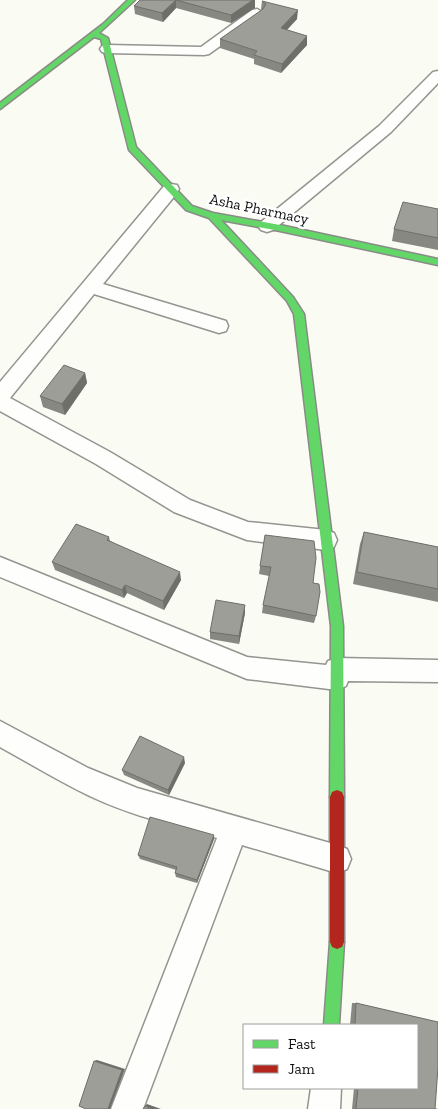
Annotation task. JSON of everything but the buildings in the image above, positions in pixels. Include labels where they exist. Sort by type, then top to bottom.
[{"type":"street","points":[[0,107],[94,34],[132,0]]},
{"type":"street","points":[[107,49],[204,51],[257,13]]},
{"type":"street","name":"Asha Pharmacy","points":[[94,34],[104,38],[132,148],[189,208],[212,216],[438,262]]},
{"type":"street","points":[[267,226],[385,129],[435,81]]},
{"type":"street","points":[[0,396],[171,189]]},
{"type":"street","points":[[212,216],[290,298],[299,314],[336,626],[337,937],[330,1024]]},
{"type":"street","points":[[91,287],[219,326]]},
{"type":"street","points":[[0,402],[103,458],[182,506],[248,531],[326,540]]},
{"type":"street","points":[[0,567],[247,668],[337,674],[438,670]]},
{"type":"street","points":[[0,733],[78,777],[136,801],[337,859]]},
{"type":"street","points":[[127,1109],[234,830]]},
{"type":"street","points":[[324,1109],[326,1089]]},
{"type":"traffic: fast","points":[[0,107],[105,25],[132,0]]},
{"type":"traffic: fast","points":[[94,34],[104,38],[132,148],[189,208],[212,216],[280,228],[438,262]]},
{"type":"traffic: fast","points":[[212,216],[290,299],[299,314],[337,626],[337,797]]},
{"type":"traffic: fast","points":[[331,1024],[337,942]]},
{"type":"traffic: jam","points":[[337,797],[337,942]]}]
